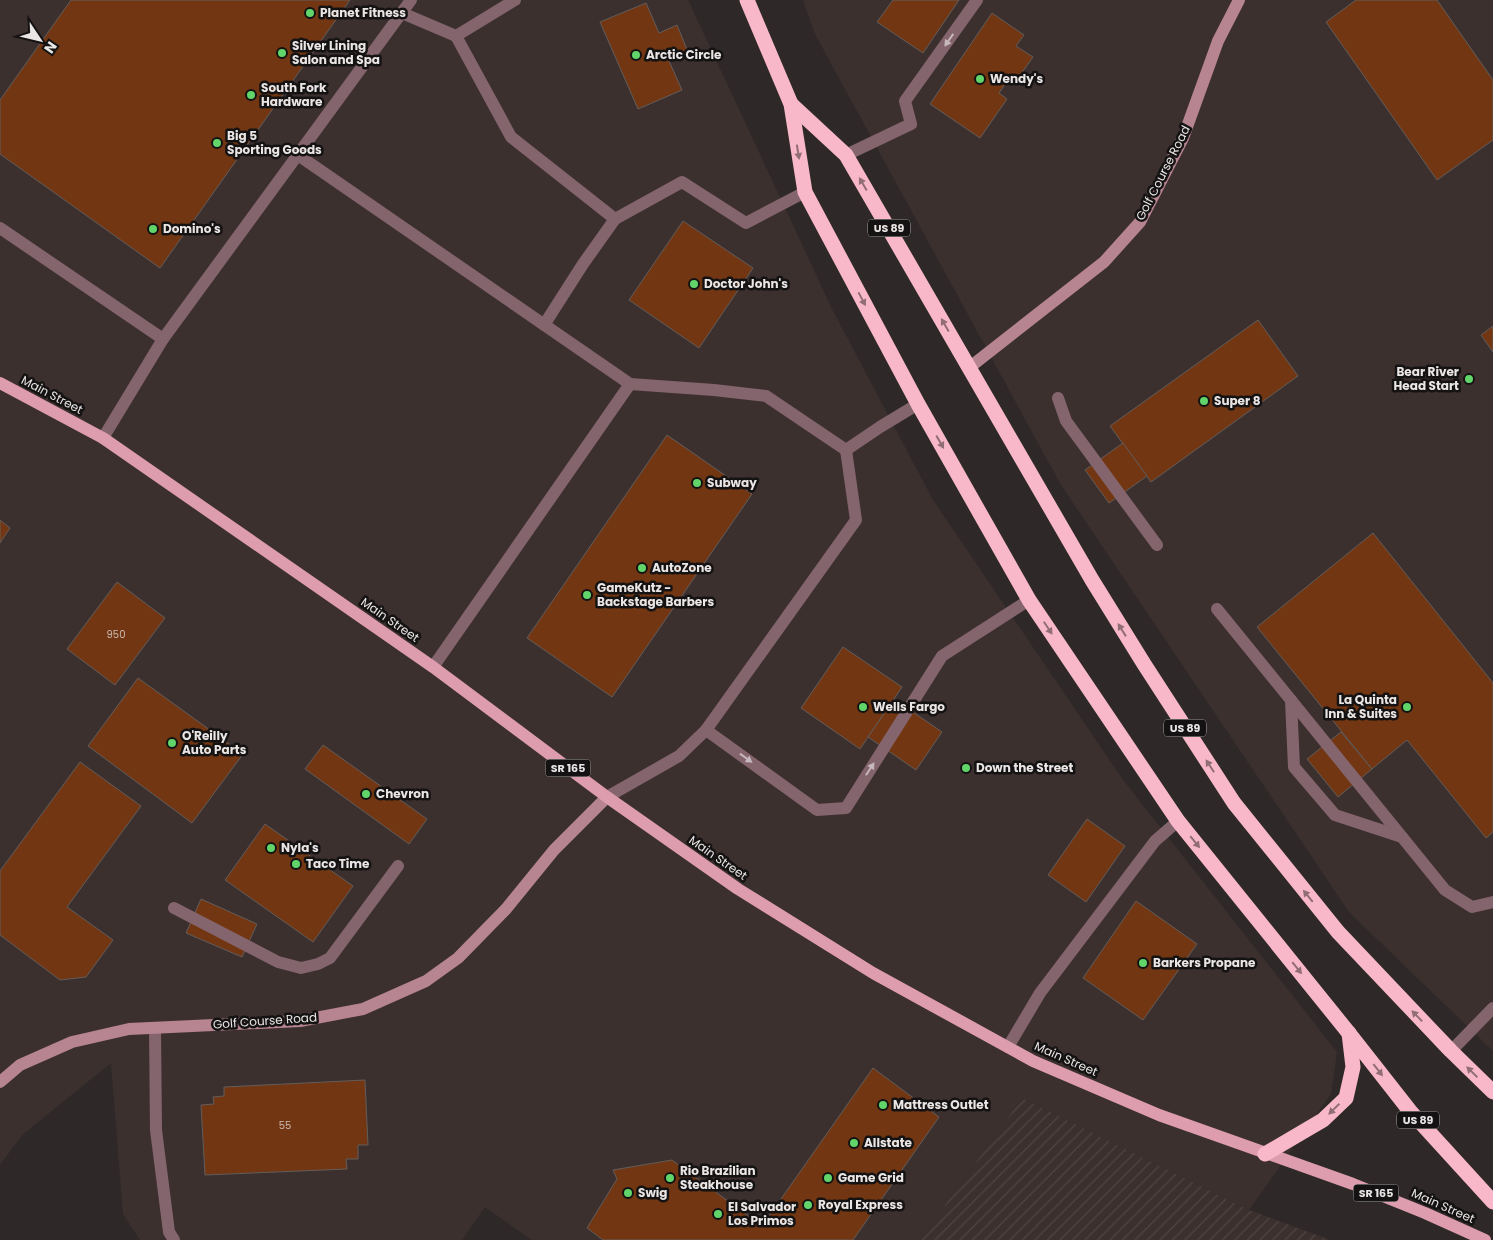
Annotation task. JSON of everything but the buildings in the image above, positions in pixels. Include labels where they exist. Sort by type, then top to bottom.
[{"type":"highway","name":"US 89","points":[[747,0],[791,104],[805,192],[918,404],[1029,600],[1178,821],[1410,1112],[1493,1202]]},
{"type":"highway","name":"US 89","points":[[791,104],[846,155],[1092,580],[1234,803],[1338,932],[1451,1051],[1493,1092]]},
{"type":"highway","points":[[1265,1154],[1323,1120],[1346,1098],[1353,1067],[1348,1032]]},
{"type":"main road","name":"Main Street","points":[[0,383],[103,438],[433,667],[607,797],[746,894],[873,973],[1033,1061],[1159,1115],[1353,1184],[1485,1240]]},
{"type":"street","name":"Golf Course Road","points":[[970,367],[1104,262],[1140,222],[1183,138],[1218,41],[1239,0]]},
{"type":"street","name":"Golf Course Road","points":[[0,1082],[20,1065],[72,1042],[129,1029],[300,1021],[363,1009],[426,981],[458,958],[506,909],[554,850],[607,797]]},
{"type":"lane","points":[[103,438],[162,340],[411,0]]},
{"type":"lane","points":[[456,36],[515,0]]},
{"type":"lane","points":[[846,155],[911,124],[905,101],[977,0]]},
{"type":"lane","points":[[402,13],[456,36],[511,137],[615,218]]},
{"type":"lane","points":[[298,155],[630,384],[766,396],[846,450],[856,520],[706,730],[679,756],[607,797]]},
{"type":"lane","points":[[544,325],[615,218],[682,182],[746,223],[805,192]]},
{"type":"lane","points":[[0,228],[162,340]]},
{"type":"lane","points":[[433,667],[630,384]]},
{"type":"lane","points":[[1058,398],[1066,421],[1157,545]]},
{"type":"lane","points":[[846,450],[918,404]]},
{"type":"lane","points":[[706,730],[816,810],[846,808],[942,656],[1029,600]]},
{"type":"lane","points":[[1217,609],[1445,890],[1472,906],[1493,902]]},
{"type":"lane","points":[[1291,700],[1294,767],[1335,815],[1402,837]]},
{"type":"lane","points":[[1008,1047],[1040,993],[1155,841],[1178,821]]},
{"type":"lane","points":[[174,908],[278,962],[302,968],[318,964],[330,958],[398,866]]},
{"type":"lane","points":[[1451,1051],[1493,1008]]},
{"type":"lane","points":[[155,1028],[156,1130],[169,1232],[174,1240]]},
{"type":"shaded area","points":[[0,0],[688,0],[832,309],[933,500],[1123,780],[1337,1052],[1331,1094],[1249,1210],[1022,1098],[920,1240],[532,1240],[485,1207],[462,1240],[140,1240],[123,1214],[111,1063],[22,1135],[0,1165]]},
{"type":"shaded area","points":[[803,0],[1493,0],[1493,1051],[1349,912],[1061,485],[815,34]]},
{"type":"shaded area","points":[[1022,1098],[1249,1210],[1330,1240],[920,1240]]},
{"type":"place","name":"Planet Fitness","points":[[310,13]]},
{"type":"place","name":"Silver Lining Salon and Spa","points":[[282,53]]},
{"type":"place","name":"Arctic Circle","points":[[636,55]]},
{"type":"place","name":"Wendy's","points":[[980,79]]},
{"type":"place","name":"South Fork Hardware","points":[[251,95]]},
{"type":"place","name":"Big 5 Sporting Goods","points":[[217,143]]},
{"type":"place","name":"Domino's","points":[[153,229]]},
{"type":"place","name":"Doctor John's","points":[[694,284]]},
{"type":"place","name":"Bear River Head Start","points":[[1469,379]]},
{"type":"place","name":"Super 8","points":[[1204,401]]},
{"type":"place","name":"Subway","points":[[697,483]]},
{"type":"place","name":"AutoZone","points":[[642,568]]},
{"type":"place","name":"GameKutz - Backstage Barbers","points":[[587,595]]},
{"type":"place","name":"Wells Fargo","points":[[863,707]]},
{"type":"place","name":"La Quinta Inn & Suites","points":[[1407,707]]},
{"type":"place","name":"O'Reilly Auto Parts","points":[[172,743]]},
{"type":"place","name":"Down the Street","points":[[966,768]]},
{"type":"place","name":"Chevron","points":[[366,794]]},
{"type":"place","name":"Nyla's","points":[[271,848]]},
{"type":"place","name":"Taco Time","points":[[296,864]]},
{"type":"place","name":"Barkers Propane","points":[[1143,963]]},
{"type":"place","name":"Mattress Outlet","points":[[883,1105]]},
{"type":"place","name":"Allstate","points":[[854,1143]]},
{"type":"place","name":"Rio Brazilian Steakhouse","points":[[670,1178]]},
{"type":"place","name":"Game Grid","points":[[828,1178]]},
{"type":"place","name":"Swig","points":[[628,1193]]},
{"type":"place","name":"Royal Express","points":[[808,1205]]},
{"type":"place","name":"El Salvador Los Primos","points":[[718,1214]]}]
